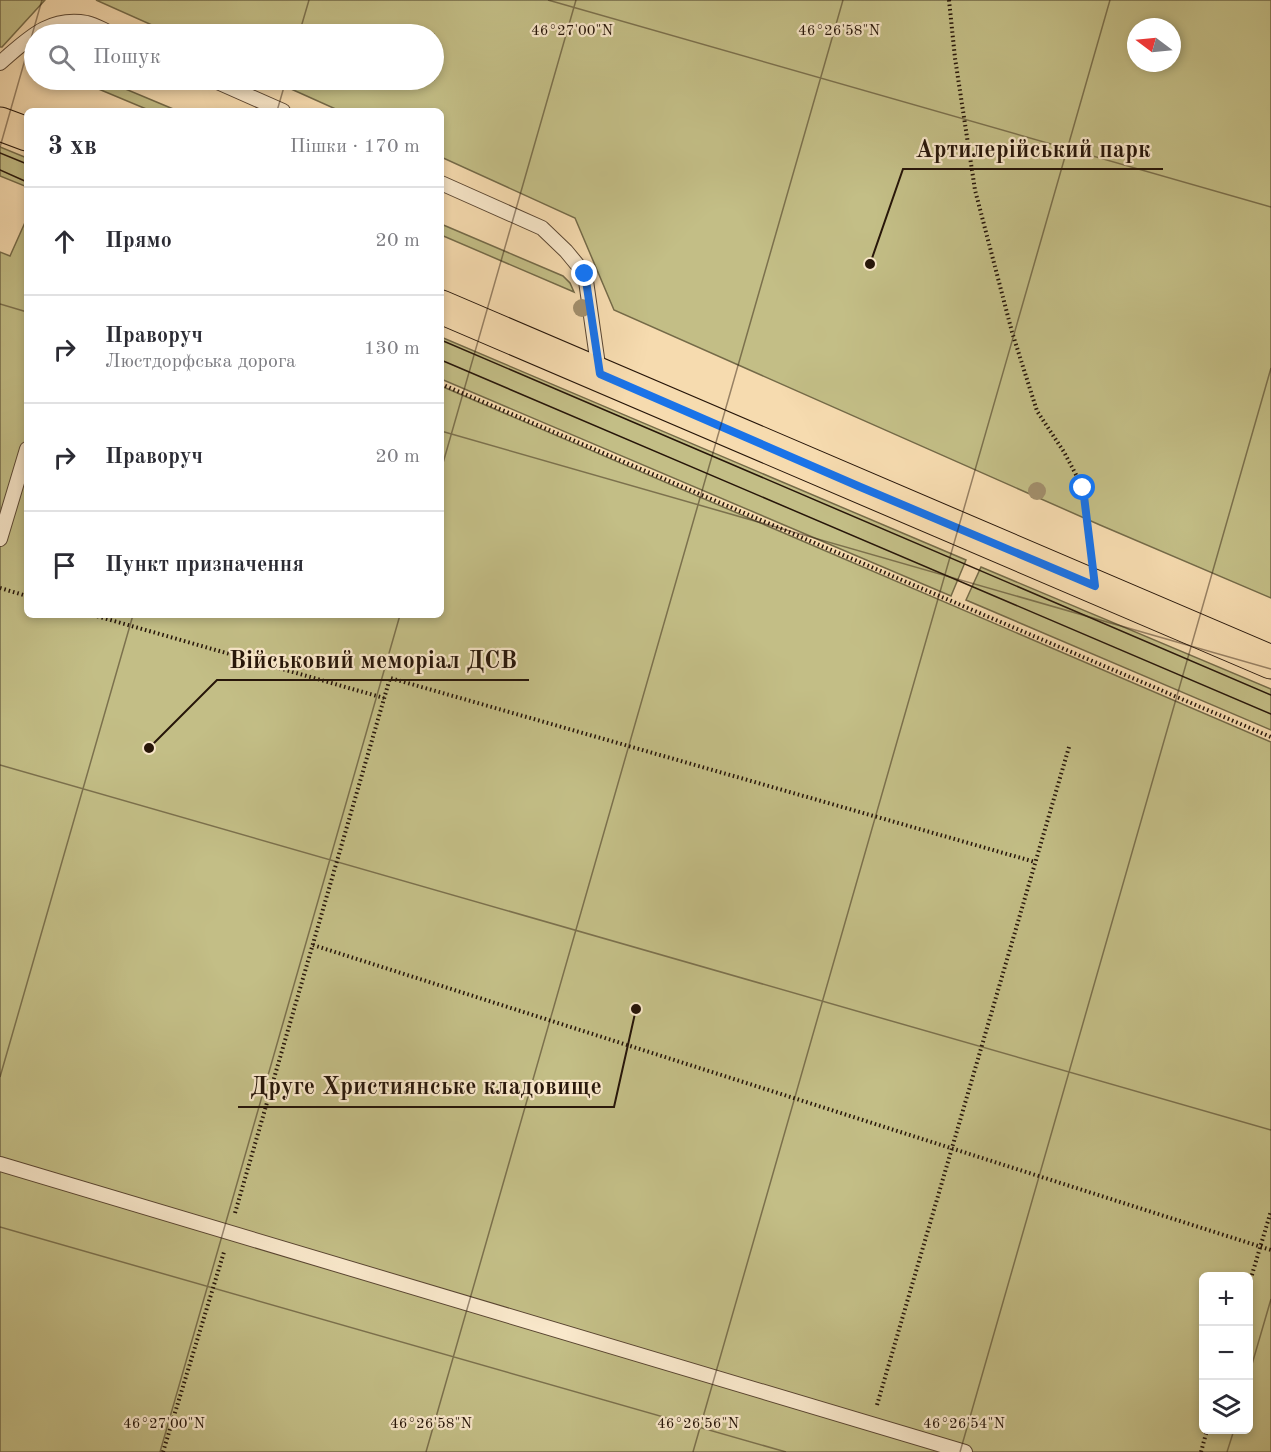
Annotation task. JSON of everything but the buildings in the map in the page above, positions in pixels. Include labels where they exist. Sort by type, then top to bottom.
[{"type":"main road","points":[[0,124],[24,133]]},
{"type":"main road","points":[[444,308],[1271,662]]},
{"type":"lane","points":[[57,24],[63,22],[91,24]]},
{"type":"lane","points":[[0,63],[24,43]]},
{"type":"lane","points":[[235,90],[275,108]]},
{"type":"lane","points":[[444,184],[542,228],[566,251],[585,274],[600,374]]},
{"type":"lane","points":[[0,539],[24,459]]},
{"type":"lane","points":[[0,1164],[965,1452]]},
{"type":"path","points":[[949,0],[955,58],[975,190],[1012,332],[1037,411],[1064,452],[1083,488],[1095,586]]},
{"type":"path","points":[[444,385],[1271,737]]},
{"type":"path","points":[[0,588],[24,595]]},
{"type":"path","points":[[104,618],[384,698]]},
{"type":"path","points":[[163,1452],[230,1232],[390,678],[1035,862]]},
{"type":"path","points":[[872,1424],[1069,747]]},
{"type":"path","points":[[314,945],[1271,1250]]},
{"type":"path","points":[[1253,1272],[1271,1211]]},
{"type":"path","points":[[1201,1452],[1207,1434]]},
{"type":"shaded area","points":[[0,0],[45,0],[2,47],[0,47]]},
{"type":"shaded area","points":[[96,0],[1271,0],[1271,598],[614,310],[575,218],[444,158],[444,108],[333,108],[293,90],[444,90],[444,24],[150,24]]},
{"type":"shaded area","points":[[101,90],[128,90],[171,108],[144,108]]},
{"type":"shaded area","points":[[0,147],[24,157],[24,186],[0,176]]},
{"type":"shaded area","points":[[24,225],[24,618],[444,618],[444,387],[1271,742],[1271,1452],[0,1452],[0,252],[10,256]]},
{"type":"shaded area","points":[[444,225],[563,276],[570,283],[574,292],[444,236]]},
{"type":"shaded area","points":[[444,338],[966,560],[951,596],[444,380]]},
{"type":"shaded area","points":[[981,567],[1271,689],[1271,730],[966,600]]},
{"type":"tram line","points":[[0,153],[24,163]]},
{"type":"tram line","points":[[0,170],[24,181]]},
{"type":"tram line","points":[[444,341],[1271,695]]},
{"type":"tram line","points":[[444,361],[1271,714]]},
{"type":"place","name":"Артилерійський парк","points":[[870,264]]},
{"type":"place","name":"Військовий меморіал ДСВ","points":[[149,748]]},
{"type":"place","name":"Друге Християнське кладовище","points":[[636,1009]]},
{"type":"route","points":[[585,274],[600,374],[1095,586],[1083,488]]}]
